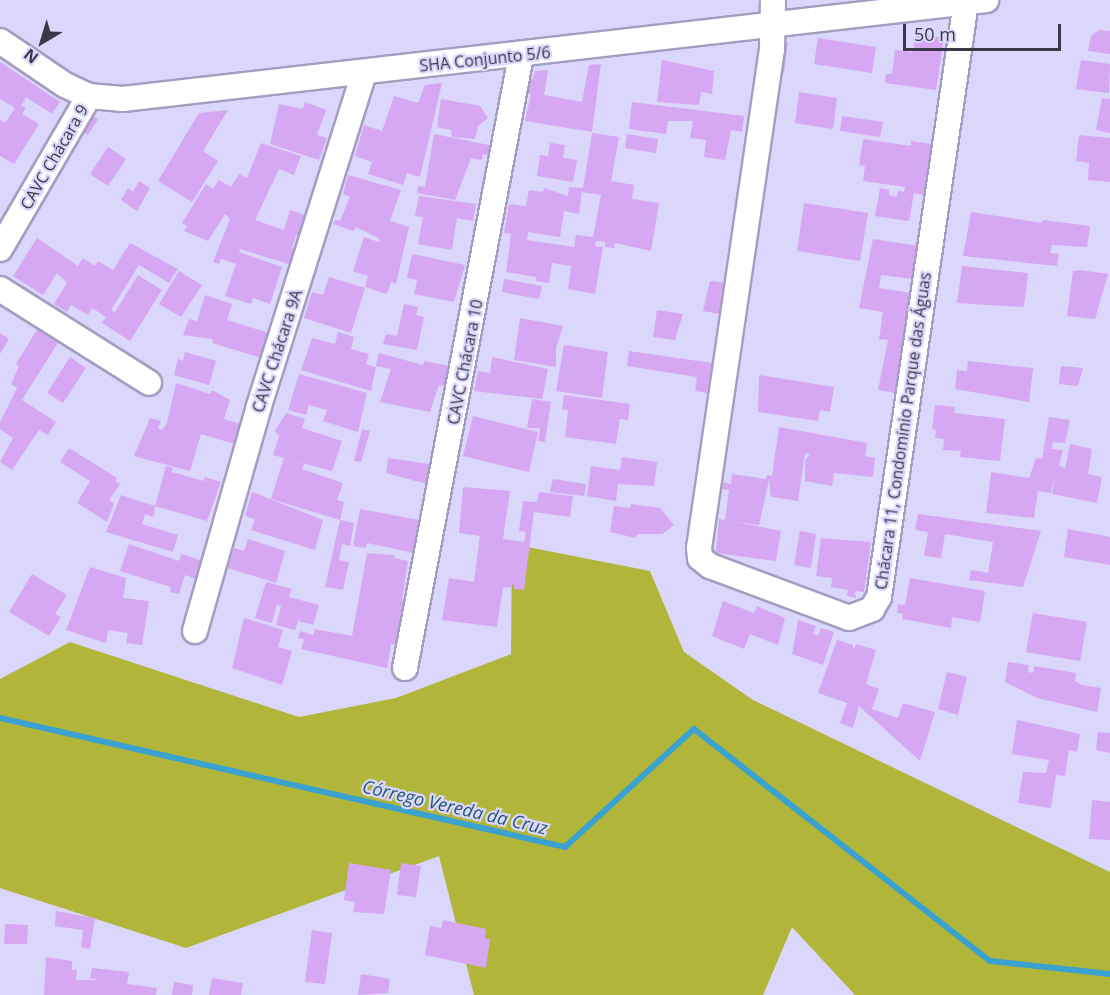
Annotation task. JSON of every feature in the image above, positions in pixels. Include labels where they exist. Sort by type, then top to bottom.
[{"type":"street","points":[[773,0],[774,24]]},
{"type":"street","name":"SHA Conjunto 5/6","points":[[0,41],[65,85],[89,96],[123,99],[521,56],[774,24],[972,8]]},
{"type":"street","name":"Chácara 11, Condomínio Parque das Águas","points":[[774,24],[699,548],[700,558],[710,566],[849,618],[872,609],[879,597],[972,8]]},
{"type":"street","name":"CAVC Chácara 10","points":[[405,668],[521,56]]},
{"type":"street","name":"CAVC Chácara 9A","points":[[195,631],[259,406],[364,72]]},
{"type":"street","name":"CAVC Chácara 9","points":[[0,249],[89,96]]},
{"type":"street","points":[[0,289],[149,383]]},
{"type":"shaded area","points":[[512,544],[650,571],[684,652],[753,700],[1110,872],[1110,995],[855,995],[792,927],[763,995],[474,995],[439,856],[186,948],[0,888],[0,679],[70,642],[299,717],[396,698],[511,654]]},
{"type":"building","points":[[1099,30],[1110,31],[1110,54],[1088,51],[1091,36]]},
{"type":"building","points":[[916,33],[944,38],[936,90],[885,83],[886,74],[892,74],[895,50],[913,52]]},
{"type":"building","points":[[818,38],[876,47],[872,73],[814,64]]},
{"type":"building","points":[[788,42],[784,73],[763,70],[766,46]]},
{"type":"building","points":[[662,60],[714,71],[712,94],[701,92],[699,105],[657,102]]},
{"type":"building","points":[[1081,60],[1110,64],[1109,93],[1076,89]]},
{"type":"building","points":[[0,62],[60,102],[52,114],[26,97],[21,106],[26,108],[22,114],[39,124],[14,164],[0,156],[0,120],[5,123],[15,108],[0,99]]},
{"type":"building","points":[[601,64],[592,132],[525,121],[531,94],[522,93],[523,77],[533,79],[535,71],[548,70],[544,95],[582,102],[589,65]]},
{"type":"building","points":[[442,83],[420,177],[407,173],[403,185],[368,174],[372,162],[355,156],[364,125],[382,131],[394,96],[418,103],[425,85]]},
{"type":"building","points":[[799,92],[837,98],[833,129],[795,123]]},
{"type":"building","points":[[1102,98],[1110,99],[1110,133],[1096,130]]},
{"type":"building","points":[[441,99],[480,106],[488,118],[478,126],[475,139],[452,137],[451,130],[437,127]]},
{"type":"building","points":[[305,102],[326,110],[317,135],[327,138],[319,160],[270,144],[279,104],[303,109]]},
{"type":"building","points":[[632,102],[744,116],[742,132],[731,130],[725,160],[704,157],[706,140],[690,138],[693,121],[668,121],[666,134],[629,129]]},
{"type":"building","points":[[76,105],[98,119],[88,135],[66,121]]},
{"type":"building","points":[[228,110],[203,151],[218,161],[192,202],[158,181],[199,113]]},
{"type":"building","points":[[842,116],[883,122],[880,137],[840,131]]},
{"type":"building","points":[[592,133],[619,137],[611,181],[634,185],[632,199],[659,203],[651,251],[615,243],[614,248],[605,247],[605,242],[596,241],[595,246],[603,247],[595,294],[568,289],[571,266],[552,263],[549,283],[536,281],[536,277],[506,272],[511,234],[504,233],[509,204],[526,206],[529,190],[543,192],[544,188],[568,196],[569,187],[583,188]],"holes":[[[582,192],[601,195],[593,237],[576,235],[574,247],[527,240],[528,232],[560,237],[564,211],[579,214]]]},
{"type":"building","points":[[434,134],[494,146],[492,156],[483,154],[482,160],[471,158],[455,200],[417,193],[418,186],[425,187]]},
{"type":"building","points":[[627,134],[658,139],[656,153],[625,148]]},
{"type":"building","points":[[1079,135],[1110,138],[1110,182],[1088,180],[1089,163],[1076,161]]},
{"type":"building","points":[[863,139],[911,146],[911,141],[931,144],[924,195],[914,193],[909,221],[875,216],[880,188],[889,190],[889,195],[897,197],[898,191],[904,192],[905,187],[863,181],[865,166],[859,165]]},
{"type":"building","points":[[261,143],[301,156],[294,175],[279,169],[255,220],[284,230],[290,210],[310,217],[304,238],[296,235],[292,248],[299,250],[295,266],[240,249],[239,252],[282,267],[270,304],[253,298],[251,304],[225,296],[236,264],[221,259],[219,264],[213,262],[230,219],[225,214],[208,241],[184,231],[187,226],[182,223],[206,184],[213,189],[219,180],[231,187],[239,174],[247,178]]},
{"type":"building","points":[[550,143],[565,145],[563,158],[577,160],[573,182],[537,176],[540,155],[548,156]]},
{"type":"building","points":[[108,147],[126,159],[108,186],[90,174]]},
{"type":"building","points":[[348,175],[401,190],[390,221],[409,227],[396,284],[391,282],[387,294],[365,287],[368,276],[353,271],[364,237],[379,242],[380,239],[356,227],[354,231],[333,224],[335,220],[340,221],[350,197],[343,194]]},
{"type":"building","points":[[139,181],[150,188],[137,211],[121,200],[128,188],[133,192]]},
{"type":"building","points":[[419,196],[476,204],[473,221],[457,218],[452,250],[418,244],[423,217],[415,216]]},
{"type":"building","points":[[804,203],[868,213],[860,261],[797,251]]},
{"type":"building","points":[[971,212],[1042,223],[1043,220],[1090,226],[1087,247],[1052,245],[1050,253],[1059,254],[1057,266],[963,256]]},
{"type":"building","points":[[37,238],[78,266],[83,258],[95,266],[98,261],[113,270],[130,243],[178,269],[169,283],[139,265],[111,310],[115,312],[138,275],[162,290],[130,341],[102,323],[106,317],[92,308],[88,315],[71,305],[67,312],[54,304],[67,283],[57,273],[43,295],[13,276]]},
{"type":"building","points":[[873,239],[919,246],[912,279],[881,275],[879,288],[911,293],[896,393],[878,390],[888,340],[879,339],[883,312],[859,308]]},
{"type":"building","points":[[412,254],[465,265],[454,302],[414,294],[417,280],[407,278]]},
{"type":"building","points":[[962,266],[1028,273],[1024,307],[957,303]]},
{"type":"building","points":[[179,271],[202,285],[181,317],[159,304]]},
{"type":"building","points":[[1073,271],[1108,274],[1095,319],[1067,316]]},
{"type":"building","points":[[329,277],[365,288],[351,333],[304,318],[312,292],[323,295]]},
{"type":"building","points":[[504,279],[542,286],[539,299],[502,292]]},
{"type":"building","points":[[710,281],[729,283],[725,315],[703,311]]},
{"type":"building","points":[[205,295],[232,304],[227,320],[272,334],[265,359],[212,343],[213,339],[183,335],[189,319],[197,321]]},
{"type":"building","points":[[404,304],[418,307],[416,315],[424,317],[417,350],[383,344],[386,334],[397,336]]},
{"type":"building","points":[[657,310],[683,314],[675,340],[653,337]]},
{"type":"building","points":[[520,318],[563,326],[556,348],[556,367],[514,360]]},
{"type":"building","points":[[38,328],[59,341],[22,400],[56,422],[48,435],[39,430],[12,470],[0,462],[13,438],[0,429],[0,422],[17,388],[11,384],[19,366],[16,364]]},
{"type":"building","points":[[338,332],[354,337],[351,349],[369,354],[366,364],[376,367],[371,391],[301,370],[312,338],[335,344]]},
{"type":"building","points":[[0,333],[9,339],[0,354]]},
{"type":"building","points":[[564,345],[608,352],[602,398],[556,391]]},
{"type":"building","points":[[629,351],[712,363],[707,393],[695,391],[697,377],[627,366]]},
{"type":"building","points":[[185,352],[216,361],[209,385],[174,375],[178,359],[183,361]]},
{"type":"building","points":[[379,353],[423,365],[424,361],[455,367],[451,387],[439,385],[430,412],[380,402],[391,369],[376,366]]},
{"type":"building","points":[[70,357],[86,368],[63,403],[47,393]]},
{"type":"building","points":[[492,357],[548,369],[542,399],[474,391],[478,371],[490,373]]},
{"type":"building","points":[[968,361],[1033,368],[1029,402],[955,389],[957,370],[967,371]]},
{"type":"building","points":[[1061,366],[1083,368],[1078,386],[1059,384]]},
{"type":"building","points":[[299,374],[367,393],[358,432],[323,421],[327,410],[309,405],[306,415],[288,410]]},
{"type":"building","points":[[759,375],[834,387],[830,412],[820,410],[818,421],[758,412]]},
{"type":"building","points":[[176,383],[210,394],[212,390],[230,400],[224,419],[244,425],[238,445],[201,434],[190,471],[134,456],[150,418],[161,421],[158,428],[162,430],[167,423]]},
{"type":"building","points":[[564,395],[630,404],[628,420],[620,419],[616,444],[565,437],[568,410],[562,409]]},
{"type":"building","points":[[532,399],[551,402],[545,442],[538,441],[540,428],[527,428]]},
{"type":"building","points":[[935,405],[955,407],[954,413],[1005,419],[1000,461],[960,457],[961,451],[943,450],[944,439],[935,438],[936,430],[932,429]]},
{"type":"building","points":[[286,413],[305,419],[302,428],[342,441],[332,471],[291,460],[304,464],[302,469],[343,483],[337,500],[344,502],[340,520],[271,499],[284,458],[273,455],[279,436],[275,431]]},
{"type":"building","points":[[473,416],[538,432],[529,472],[463,456]]},
{"type":"building","points":[[1049,417],[1070,420],[1065,443],[1053,442],[1052,449],[1063,450],[1059,466],[1065,468],[1070,444],[1092,449],[1088,474],[1102,477],[1097,503],[1052,494],[1055,477],[1051,493],[1038,491],[1034,518],[986,513],[991,472],[1029,478],[1036,458],[1042,459]]},
{"type":"building","points":[[779,427],[867,443],[865,456],[875,458],[873,477],[834,473],[832,486],[805,481],[805,461],[810,454],[805,453],[798,501],[771,497],[769,480],[759,525],[736,522],[781,531],[776,561],[716,553],[719,519],[725,520],[729,490],[721,489],[722,482],[731,484],[732,474],[766,479],[767,475],[772,476]]},
{"type":"building","points":[[362,429],[370,431],[361,462],[354,461]]},
{"type":"building","points":[[69,448],[117,478],[115,481],[120,484],[109,500],[114,504],[107,522],[77,503],[90,481],[60,462]]},
{"type":"building","points":[[622,457],[657,462],[654,486],[618,484],[616,501],[587,496],[591,466],[620,470]]},
{"type":"building","points":[[388,458],[435,465],[433,475],[428,474],[427,484],[386,473]]},
{"type":"building","points":[[166,466],[173,468],[172,472],[204,481],[205,477],[221,482],[207,521],[155,506]]},
{"type":"building","points":[[553,479],[586,484],[584,496],[550,492]]},
{"type":"building","points":[[463,487],[510,491],[503,539],[524,542],[526,532],[519,531],[523,501],[537,502],[539,492],[573,496],[570,517],[534,512],[524,590],[514,589],[514,583],[510,588],[503,587],[497,627],[442,620],[449,578],[474,582],[480,536],[459,533]]},
{"type":"building","points":[[252,492],[323,520],[315,550],[251,530],[255,519],[245,516]]},
{"type":"building","points":[[121,495],[155,506],[154,517],[145,514],[142,524],[178,535],[173,552],[106,532]]},
{"type":"building","points":[[631,504],[660,508],[674,525],[662,534],[637,534],[636,538],[610,532],[614,506],[630,508]]},
{"type":"building","points":[[360,509],[425,521],[419,554],[367,543],[366,548],[353,546]]},
{"type":"building","points":[[918,514],[1041,531],[1023,587],[969,580],[971,570],[988,573],[993,542],[945,534],[941,558],[924,556],[928,532],[915,530]]},
{"type":"building","points":[[340,520],[354,523],[350,546],[342,544],[339,560],[349,562],[343,590],[325,587]]},
{"type":"building","points":[[1068,529],[1110,537],[1110,565],[1064,557]]},
{"type":"building","points":[[800,531],[816,534],[811,568],[794,565]]},
{"type":"building","points":[[821,538],[871,542],[864,592],[855,591],[856,598],[847,596],[848,590],[831,587],[832,578],[816,576]]},
{"type":"building","points":[[248,539],[285,551],[276,583],[228,568],[234,548],[244,551]]},
{"type":"building","points":[[129,544],[179,561],[181,554],[203,561],[197,579],[185,575],[179,594],[170,592],[171,587],[120,571]]},
{"type":"building","points":[[367,553],[395,555],[394,558],[408,561],[402,601],[411,603],[404,647],[391,644],[387,668],[301,649],[304,639],[298,638],[300,631],[313,635],[315,629],[352,636]]},
{"type":"building","points":[[90,567],[126,578],[123,598],[149,601],[142,645],[126,643],[128,633],[108,630],[106,643],[66,630]]},
{"type":"building","points":[[32,574],[67,595],[55,614],[61,617],[49,636],[9,612]]},
{"type":"building","points":[[910,578],[985,591],[980,622],[952,617],[951,628],[902,619],[903,614],[897,613],[898,604],[905,605]]},
{"type":"building","points":[[266,582],[292,589],[289,597],[319,605],[313,625],[298,621],[295,630],[276,625],[281,606],[277,604],[272,623],[255,618]]},
{"type":"building","points":[[723,601],[754,613],[757,606],[785,618],[778,645],[750,634],[744,649],[712,636]]},
{"type":"building","points":[[1033,613],[1087,622],[1080,661],[1026,652]]},
{"type":"building","points":[[244,618],[283,630],[278,647],[292,651],[282,685],[232,668]]},
{"type":"building","points":[[798,620],[816,626],[813,634],[818,636],[821,628],[834,632],[823,665],[792,654]]},
{"type":"building","points":[[837,640],[853,645],[854,650],[856,644],[876,650],[866,684],[879,689],[872,709],[898,718],[903,703],[935,712],[920,761],[859,706],[853,728],[840,723],[847,703],[818,693]]},
{"type":"building","points":[[1008,662],[1029,665],[1028,672],[1033,673],[1034,666],[1076,673],[1075,681],[1081,685],[1101,688],[1097,712],[1037,698],[1005,682]]},
{"type":"building","points":[[947,672],[967,677],[958,715],[938,709]]},
{"type":"building","points":[[1017,720],[1080,734],[1077,752],[1069,750],[1065,776],[1056,775],[1051,808],[1018,803],[1023,772],[1046,773],[1049,760],[1012,754]]},
{"type":"building","points":[[1098,732],[1110,733],[1110,753],[1096,750]]},
{"type":"building","points":[[1092,800],[1110,802],[1110,840],[1089,839]]},
{"type":"building","points":[[349,863],[391,870],[384,914],[353,912],[355,902],[344,900]]},
{"type":"building","points":[[401,863],[421,866],[416,897],[397,895]]},
{"type":"building","points":[[56,911],[95,918],[90,949],[81,947],[83,930],[55,926]]},
{"type":"building","points":[[443,920],[486,929],[485,938],[490,939],[486,968],[425,955],[430,926],[441,928]]},
{"type":"building","points":[[5,924],[28,925],[27,944],[4,944]]},
{"type":"building","points":[[312,930],[332,933],[325,984],[305,982]]},
{"type":"building","points":[[46,957],[72,961],[72,970],[77,970],[76,980],[99,980],[90,978],[92,968],[129,972],[127,984],[157,988],[156,995],[44,995]]},
{"type":"building","points":[[361,974],[390,979],[388,993],[358,995]]},
{"type":"building","points":[[212,978],[243,983],[241,995],[209,995]]},
{"type":"building","points":[[174,982],[193,985],[192,995],[172,995]]},
{"type":"waterway","name":"Córrego Vereda da Cruz","points":[[0,718],[565,847],[694,729],[990,961],[1110,974]]}]
